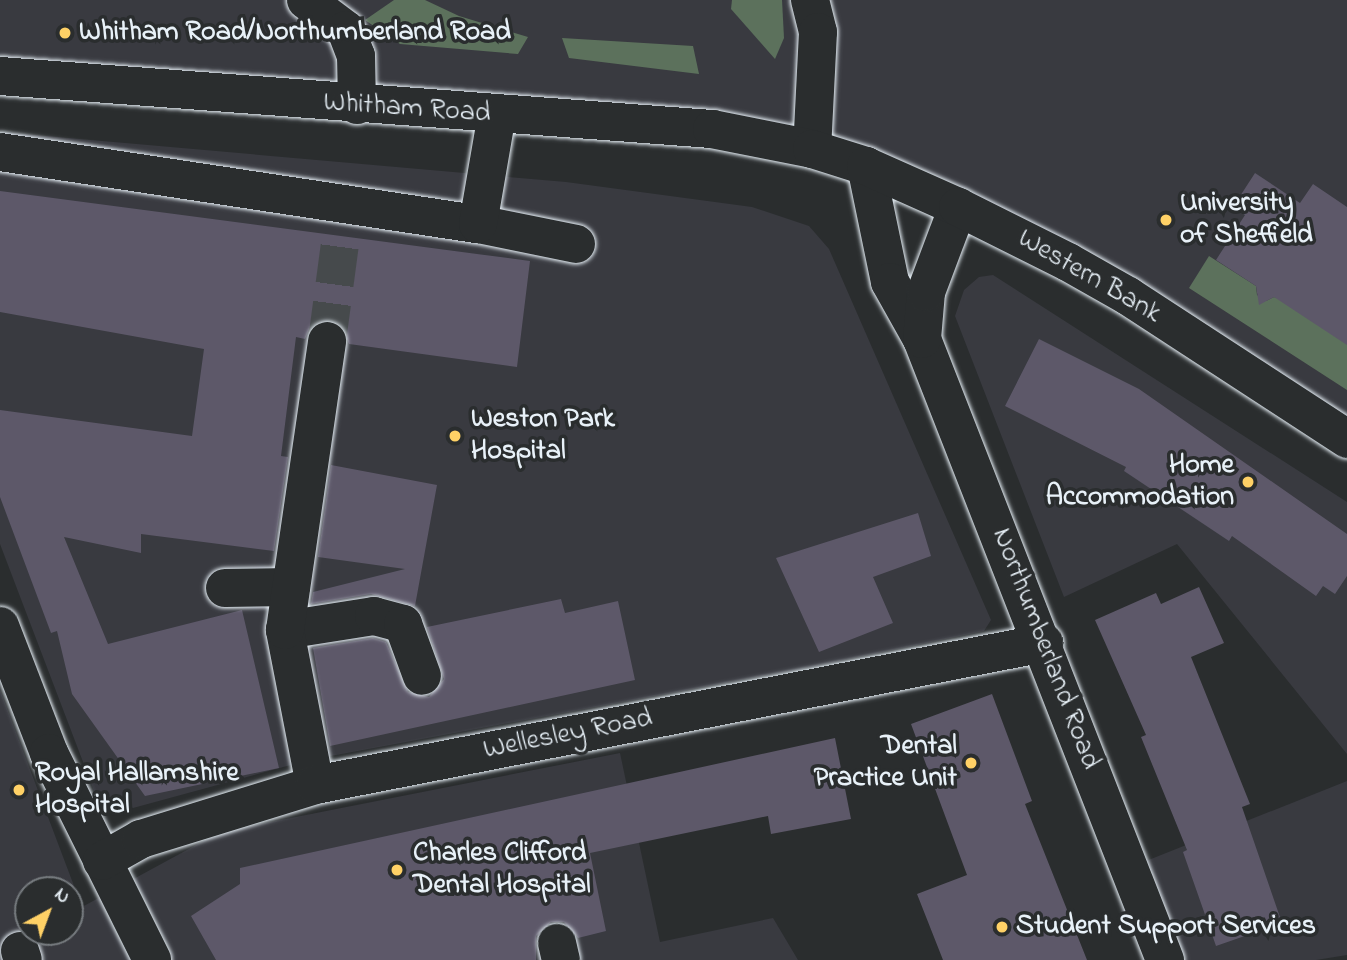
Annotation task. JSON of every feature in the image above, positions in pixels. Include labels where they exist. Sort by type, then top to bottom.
[{"type":"street","points":[[306,0],[346,30],[356,56],[357,105]]},
{"type":"street","points":[[810,0],[818,32],[813,149]]},
{"type":"street","name":"Whitham Road","points":[[0,76],[357,105],[712,129],[813,149]]},
{"type":"street","points":[[478,224],[497,114]]},
{"type":"street","name":"Western Bank","points":[[813,149],[866,166],[958,206],[1128,296],[1347,439]]},
{"type":"street","points":[[0,152],[344,220],[478,224],[576,244]]},
{"type":"street","name":"Northumberland Road","points":[[866,166],[890,282],[922,339],[1044,643],[1165,960]]},
{"type":"street","name":"Northumberland Road","points":[[922,339],[926,292],[958,206]]},
{"type":"street","points":[[315,785],[285,630],[327,341]]},
{"type":"street","points":[[225,588],[291,587]]},
{"type":"street","points":[[285,630],[374,616],[403,624],[422,676]]},
{"type":"street","points":[[0,626],[12,690],[49,753],[152,960]]},
{"type":"street","name":"Wellesley Road","points":[[102,861],[141,839],[315,785],[1044,643]]},
{"type":"shaded area","name":"University of Sheffield","points":[[0,0],[1347,0],[1347,439],[1128,296],[812,149],[0,76]]},
{"type":"shaded area","name":"Weston Park Hospital","points":[[0,132],[566,182],[752,207],[809,226],[829,249],[991,620],[984,631],[801,669],[309,760],[133,808],[96,796],[0,544]]},
{"type":"shaded area","points":[[993,275],[1347,502],[1347,754],[1177,544],[1064,597],[955,316],[964,290],[979,277]]},
{"type":"shaded area","name":"Charles Clifford Dental Hospital","points":[[0,690],[70,876],[14,876],[14,946],[84,946],[84,906],[220,832],[620,753],[660,942],[773,918],[798,960],[0,960]]},
{"type":"shaded area","points":[[1347,781],[1347,955],[1316,960],[1172,960],[1136,865]]},
{"type":"green space","points":[[394,0],[425,0],[459,16],[528,37],[518,54],[400,44],[365,20]]},
{"type":"green space","points":[[732,0],[782,0],[784,38],[775,59],[731,9]]},
{"type":"green space","points":[[562,38],[693,46],[699,74],[569,58]]},
{"type":"green space","points":[[1209,256],[1256,286],[1257,295],[1266,301],[1274,297],[1347,324],[1347,390],[1189,288]]},
{"type":"building","points":[[1255,173],[1300,203],[1313,184],[1347,207],[1347,345],[1274,297],[1259,305],[1256,286],[1216,260],[1245,215],[1233,207]]},
{"type":"building","points":[[0,191],[530,261],[517,367],[349,344],[341,324],[329,319],[310,327],[305,339],[296,337],[281,456],[288,457],[274,551],[141,534],[141,553],[64,537],[108,644],[242,610],[279,768],[145,796],[72,694],[57,631],[51,633],[0,497],[0,410],[192,436],[204,349],[0,312]]},
{"type":"building","points":[[1039,339],[1139,389],[1347,534],[1347,576],[1335,594],[1323,586],[1316,596],[1232,536],[1229,541],[1124,471],[1126,467],[1005,406]]},
{"type":"building","points":[[331,465],[437,485],[415,606],[371,594],[311,604],[313,592],[405,569],[318,557]]},
{"type":"building","points":[[918,513],[931,556],[873,577],[893,623],[819,652],[776,558]]},
{"type":"building","points":[[1199,587],[1224,643],[1191,657],[1250,804],[1242,807],[1282,923],[1216,946],[1183,852],[1187,850],[1141,737],[1146,735],[1095,620],[1156,593],[1161,604]]},
{"type":"building","points":[[561,599],[565,613],[618,601],[635,680],[330,746],[313,648],[373,638],[386,642],[408,692],[429,697],[444,679],[427,627]]},
{"type":"building","points":[[992,694],[1032,801],[1025,804],[1087,960],[943,960],[917,894],[967,875],[911,724]]},
{"type":"building","name":"Charles Clifford Dental Hospital","points":[[835,738],[851,819],[771,834],[768,816],[590,853],[606,931],[578,938],[564,922],[551,922],[536,936],[536,960],[216,960],[191,916],[240,884],[240,868]]},
{"type":"tunnel","points":[[327,341],[341,236]]},
{"type":"place","name":"Whitham Road/Northumberland Road","points":[[65,33]]},
{"type":"place","name":"University of Sheffield","points":[[1166,220]]},
{"type":"place","name":"Weston Park Hospital","points":[[455,436]]},
{"type":"place","name":"Home Accommodation","points":[[1248,482]]},
{"type":"place","name":"Dental Practice Unit","points":[[971,763]]},
{"type":"place","name":"Royal Hallamshire Hospital","points":[[19,790]]},
{"type":"place","name":"Charles Clifford Dental Hospital","points":[[397,870]]},
{"type":"place","name":"Student Support Services","points":[[1002,927]]}]
